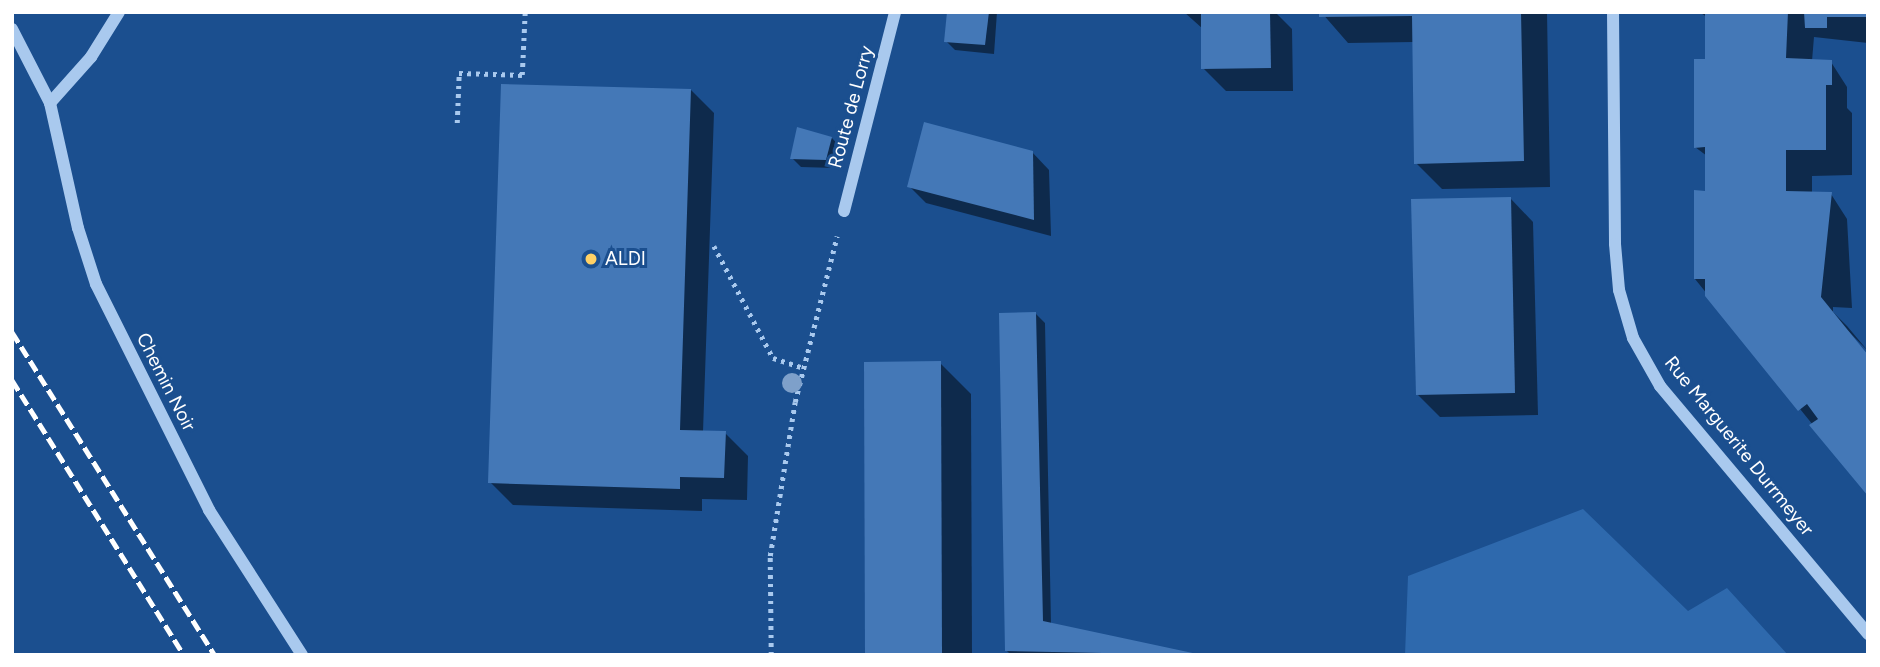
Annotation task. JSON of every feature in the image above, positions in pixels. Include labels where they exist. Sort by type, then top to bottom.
[{"type":"street","points":[[50,103],[91,58],[119,12]]},
{"type":"street","name":"Route de Lorry","points":[[844,211],[895,12]]},
{"type":"street","name":"Rue Marguerite Durrmeyer","points":[[1613,12],[1615,244],[1619,290],[1633,338],[1660,386],[1868,634]]},
{"type":"street","name":"Chemin Noir","points":[[12,29],[50,103],[78,228],[96,285],[209,510],[302,655]]},
{"type":"path","points":[[457,123],[459,73],[522,75],[525,12]]},
{"type":"path","points":[[771,655],[770,556],[804,368],[844,211]]},
{"type":"path","points":[[714,246],[773,358],[804,368]]},
{"type":"shaded area","points":[[1583,509],[1688,611],[1727,588],[1788,655],[1405,655],[1408,576]]},
{"type":"building","points":[[947,12],[989,12],[985,45],[944,42]]},
{"type":"building","points":[[1201,12],[1270,12],[1271,68],[1201,69]]},
{"type":"building","points":[[1319,12],[1521,12],[1524,161],[1414,164],[1412,16],[1319,17]]},
{"type":"building","points":[[1705,12],[1788,12],[1786,58],[1832,60],[1832,85],[1826,85],[1826,150],[1786,150],[1786,191],[1832,192],[1821,297],[1868,355],[1868,496],[1809,425],[1818,419],[1807,404],[1798,411],[1705,296],[1705,279],[1694,279],[1694,190],[1705,191],[1705,147],[1694,148],[1694,59],[1705,59]]},
{"type":"building","points":[[1804,12],[1867,12],[1867,17],[1827,17],[1827,28],[1805,28]]},
{"type":"building","name":"ALDI","points":[[501,84],[691,89],[680,430],[726,431],[724,478],[680,477],[680,489],[488,483]]},
{"type":"building","points":[[924,122],[1033,151],[1034,220],[907,187]]},
{"type":"building","points":[[797,127],[832,137],[826,160],[790,159]]},
{"type":"building","points":[[1511,197],[1515,393],[1416,395],[1411,199]]},
{"type":"building","points":[[1036,312],[1043,621],[1202,655],[1005,651],[999,313]]},
{"type":"building","points":[[941,361],[942,655],[865,655],[864,362]]},
{"type":"railway","points":[[12,332],[215,655]]},
{"type":"railway","points":[[12,380],[184,655]]},
{"type":"place","name":"ALDI","points":[[591,259]]}]
